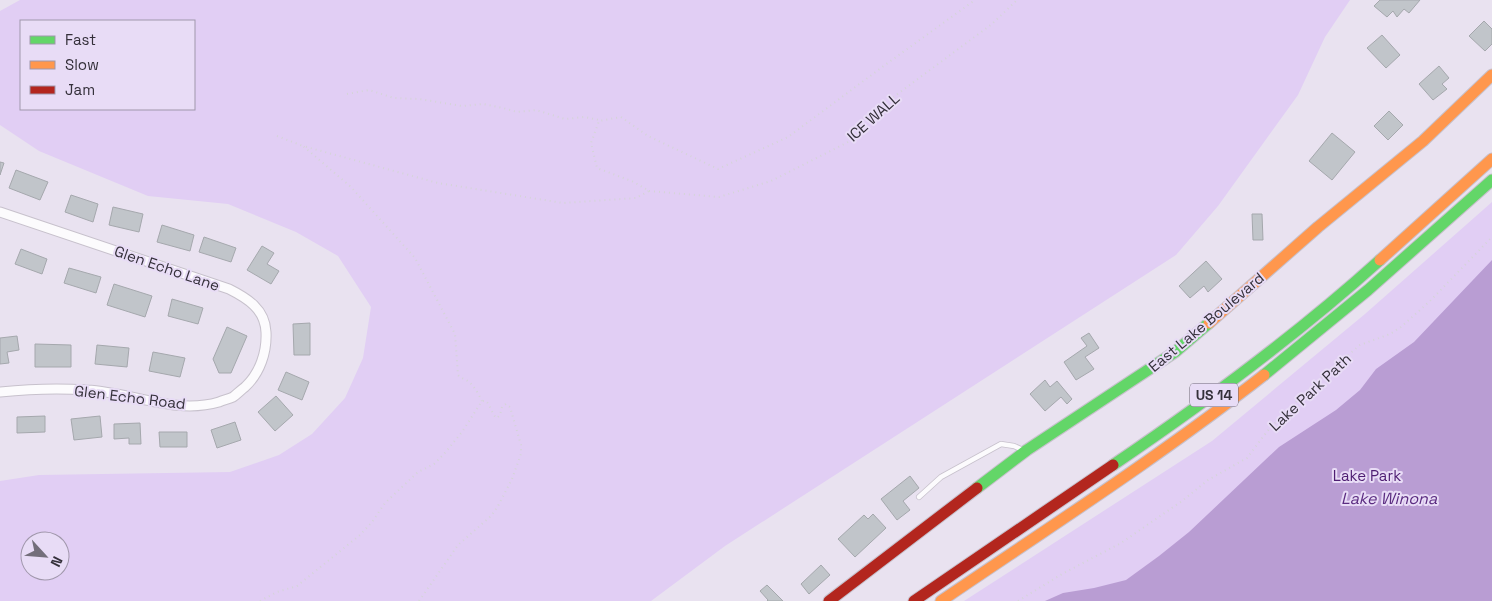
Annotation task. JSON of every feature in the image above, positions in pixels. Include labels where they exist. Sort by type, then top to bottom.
[{"type":"main road","name":"East Lake Boulevard","points":[[829,601],[1027,450],[1181,347],[1318,226],[1423,141],[1492,74]]},
{"type":"main road","name":"US 14","points":[[914,601],[1170,426],[1249,368],[1364,275],[1492,159]]},
{"type":"main road","name":"US 14","points":[[941,601],[1239,396],[1400,264],[1492,180]]},
{"type":"street","name":"Glen Echo Lane","points":[[0,212],[240,294],[259,311],[264,320],[266,332],[266,348],[252,380]]},
{"type":"street","name":"Glen Echo Road","points":[[0,392],[89,390],[177,406],[209,405],[232,397],[252,380]]},
{"type":"lane","points":[[919,497],[941,477],[1001,444],[1014,446],[1020,450],[1027,450]]},
{"type":"path","points":[[348,94],[369,90],[394,98],[419,99],[462,106],[483,104],[518,112],[536,110],[566,119],[584,117],[602,120],[621,117],[648,136],[718,169],[788,137],[975,0]]},
{"type":"path","name":"ICE WALL","points":[[649,191],[719,197],[771,181],[854,138],[884,104],[992,24],[1017,0]]},
{"type":"path","points":[[602,120],[599,121],[591,143],[597,168],[634,182],[649,191]]},
{"type":"path","points":[[277,136],[303,146],[438,183],[563,203],[636,198],[649,191]]},
{"type":"path","points":[[303,146],[351,187],[415,258],[455,334],[458,375],[461,379],[468,381],[482,401],[486,401],[490,405],[494,416],[497,418],[502,407],[506,404],[510,407],[519,434],[521,454],[518,466],[498,506],[483,524],[466,536],[458,545],[419,601]]},
{"type":"path","name":"Lake Park Path","points":[[1018,601],[1062,574],[1122,543],[1182,501],[1208,480],[1247,458],[1270,429],[1313,385],[1360,345],[1390,334],[1401,327],[1430,301],[1492,237]]},
{"type":"path","points":[[260,601],[277,592],[297,586],[360,535],[385,503],[418,472],[434,464],[444,454],[462,432],[482,401]]},
{"type":"green space","points":[[20,0],[1350,0],[1325,37],[1298,95],[1218,206],[1176,255],[725,546],[651,601],[0,601],[0,481],[39,475],[230,472],[279,455],[312,434],[345,398],[363,358],[371,307],[338,256],[296,232],[228,204],[148,196],[39,151],[0,125],[0,11]]},
{"type":"green space","name":"Lake Winona","points":[[1492,202],[1492,601],[964,601],[1212,441],[1365,314]]},
{"type":"water","name":"Lake Winona","points":[[1492,260],[1492,601],[1045,601],[1063,593],[1126,580],[1159,556],[1189,532],[1279,447],[1336,410],[1360,390],[1376,369],[1414,342]]},
{"type":"building","points":[[1380,0],[1420,0],[1409,13],[1404,9],[1397,17],[1393,11],[1387,17],[1374,6]]},
{"type":"building","points":[[1484,21],[1492,29],[1492,44],[1485,51],[1469,36]]},
{"type":"building","points":[[1382,35],[1400,55],[1386,68],[1367,48]]},
{"type":"building","points":[[1439,66],[1449,78],[1442,84],[1447,89],[1433,100],[1419,84]]},
{"type":"building","points":[[1389,111],[1403,125],[1388,140],[1374,126]]},
{"type":"building","points":[[1332,133],[1355,152],[1332,180],[1309,161]]},
{"type":"building","points":[[0,162],[4,163],[0,175]]},
{"type":"building","points":[[16,170],[48,182],[40,200],[9,188]]},
{"type":"building","points":[[71,195],[98,204],[93,222],[65,212]]},
{"type":"building","points":[[113,207],[143,214],[139,232],[109,225]]},
{"type":"building","points":[[1252,214],[1262,214],[1263,240],[1253,240]]},
{"type":"building","points":[[162,225],[194,235],[190,251],[157,242]]},
{"type":"building","points":[[204,237],[236,248],[231,262],[199,252]]},
{"type":"building","points":[[262,246],[274,253],[267,264],[279,271],[271,284],[247,270]]},
{"type":"building","points":[[21,249],[47,259],[42,274],[15,264]]},
{"type":"building","points":[[1206,261],[1222,279],[1208,292],[1204,286],[1190,298],[1179,286]]},
{"type":"building","points":[[69,268],[101,277],[96,293],[64,283]]},
{"type":"building","points":[[114,284],[152,296],[145,317],[107,305]]},
{"type":"building","points":[[172,299],[203,308],[198,324],[168,316]]},
{"type":"building","points":[[310,323],[310,355],[294,355],[293,324]]},
{"type":"building","points":[[227,327],[247,336],[231,373],[219,373],[213,359]]},
{"type":"building","points":[[1089,333],[1099,348],[1085,357],[1094,369],[1076,380],[1064,362],[1087,346],[1081,338]]},
{"type":"building","points":[[17,336],[19,350],[7,352],[9,363],[0,364],[0,338]]},
{"type":"building","points":[[35,344],[71,345],[71,367],[35,367]]},
{"type":"building","points":[[97,345],[129,348],[127,367],[95,364]]},
{"type":"building","points":[[153,352],[185,358],[180,377],[149,371]]},
{"type":"building","points":[[286,372],[309,382],[302,400],[278,390]]},
{"type":"building","points":[[1045,380],[1050,387],[1057,381],[1072,399],[1067,404],[1061,397],[1045,411],[1030,394]]},
{"type":"building","points":[[276,396],[293,415],[275,431],[258,412]]},
{"type":"building","points":[[45,416],[45,432],[17,433],[17,417]]},
{"type":"building","points":[[100,416],[102,437],[74,440],[71,419]]},
{"type":"building","points":[[235,422],[241,440],[217,448],[211,430]]},
{"type":"building","points":[[140,423],[141,444],[129,444],[129,438],[114,439],[114,424]]},
{"type":"building","points":[[159,432],[187,432],[187,447],[160,447]]},
{"type":"building","points":[[910,476],[919,488],[903,501],[910,510],[897,520],[881,499]]},
{"type":"building","points":[[873,514],[886,528],[855,557],[838,539],[864,515],[868,519]]},
{"type":"building","points":[[821,565],[830,575],[809,594],[801,584]]},
{"type":"building","points":[[767,585],[783,601],[767,601],[760,591]]},
{"type":"traffic: fast","points":[[1264,375],[1368,290],[1492,180]]},
{"type":"traffic: fast","points":[[1113,465],[1182,417],[1284,341],[1380,260]]},
{"type":"traffic: fast","points":[[977,488],[1027,450],[1175,352],[1209,323]]},
{"type":"traffic: slow","points":[[1209,323],[1318,227],[1423,141],[1492,75]]},
{"type":"traffic: slow","points":[[1380,260],[1492,159]]},
{"type":"traffic: slow","points":[[941,601],[1145,463],[1264,375]]},
{"type":"traffic: jam","points":[[914,601],[1113,465]]},
{"type":"traffic: jam","points":[[829,601],[977,488]]},
{"type":"park label","name":"Lake Park","points":[[1367,475]]}]
